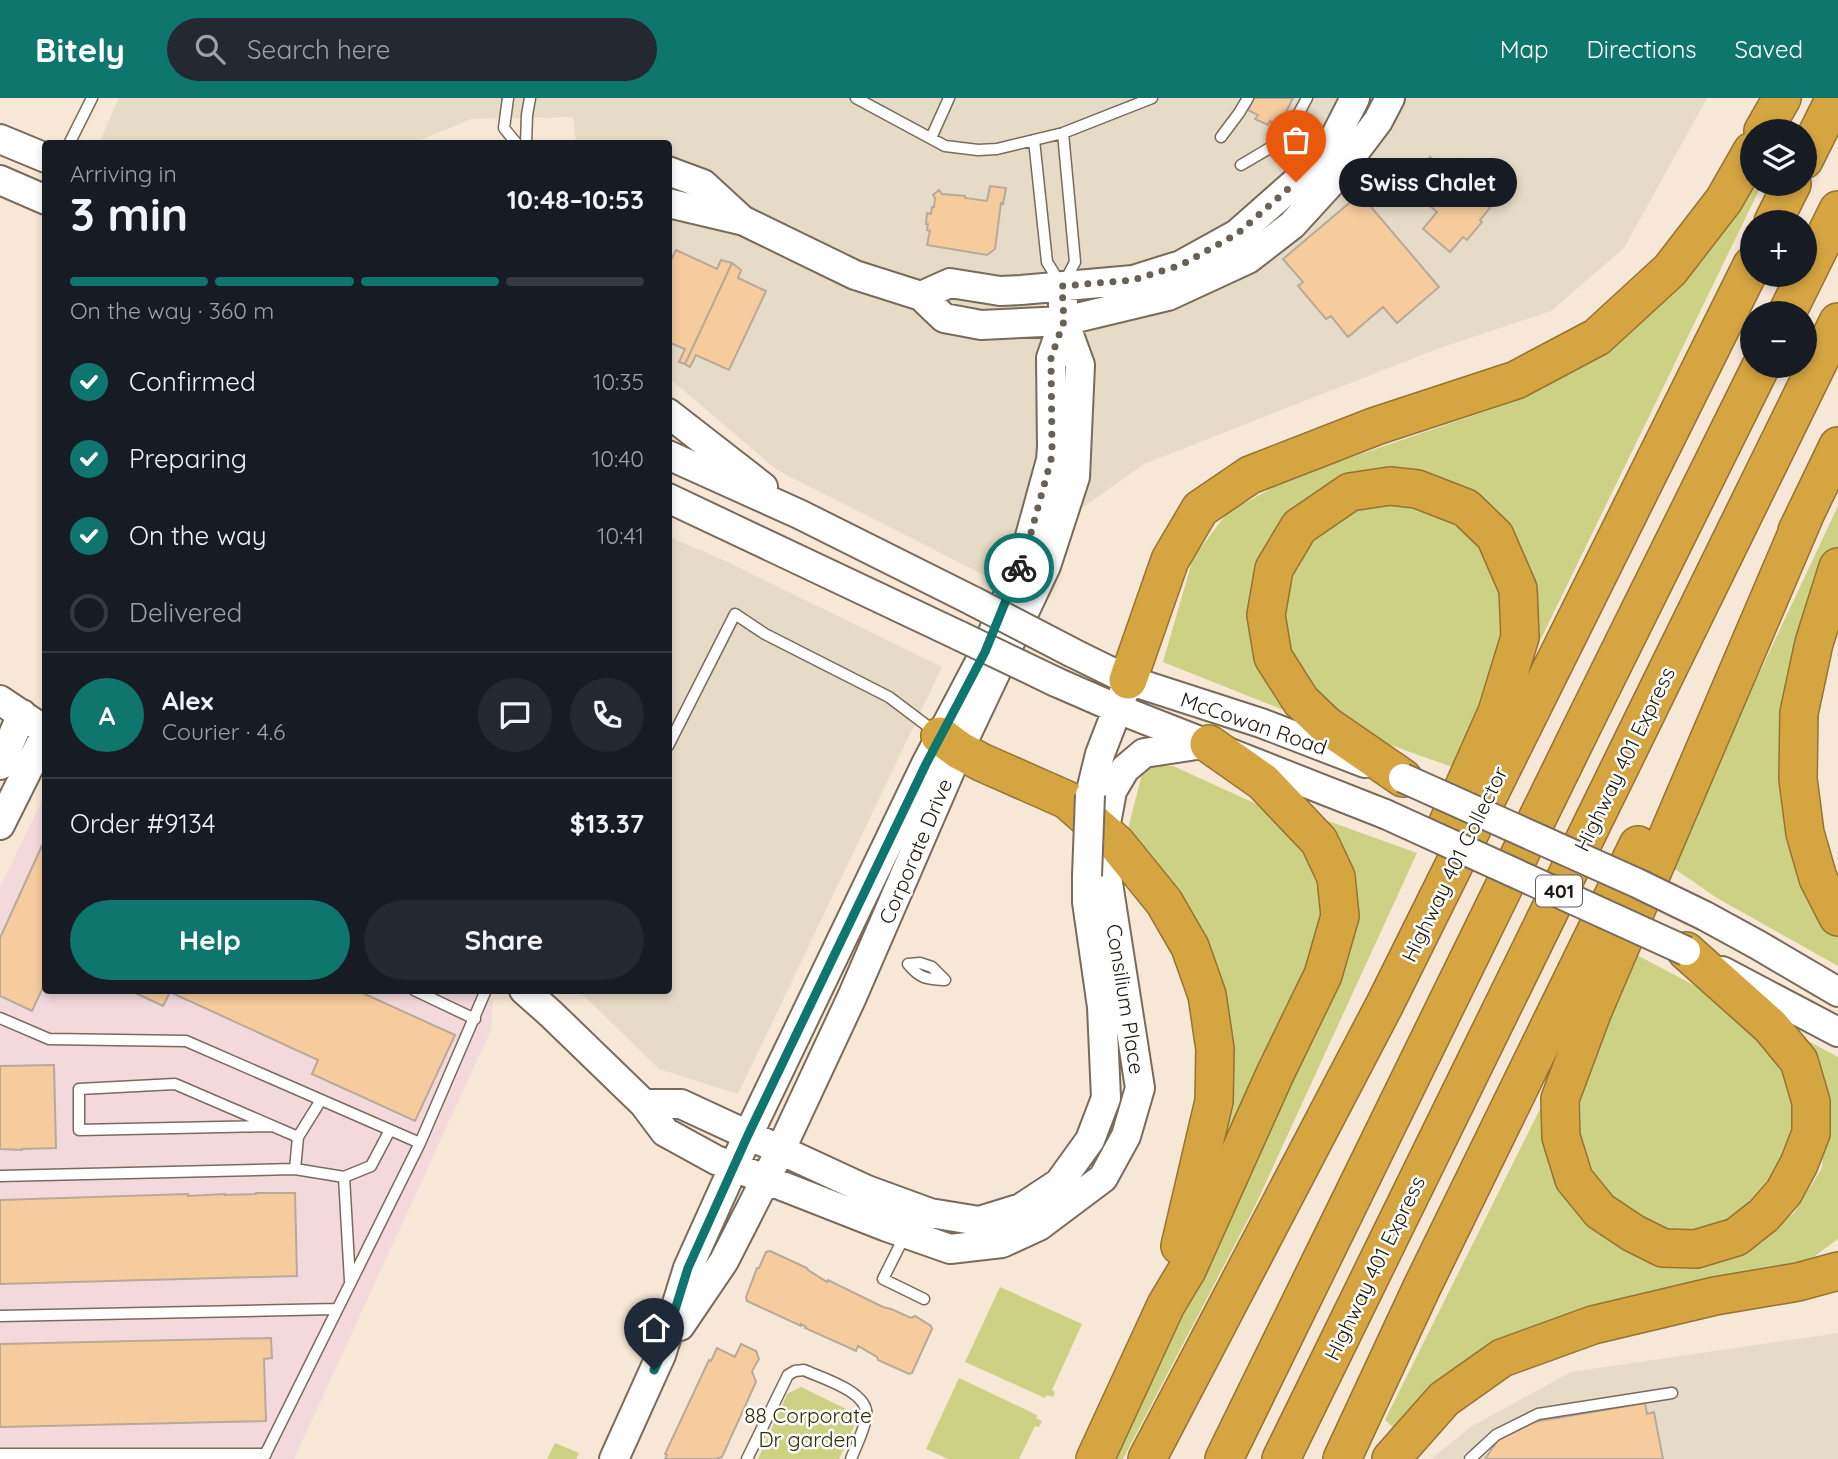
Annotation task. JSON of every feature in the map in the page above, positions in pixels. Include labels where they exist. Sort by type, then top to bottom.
[{"type":"highway","points":[[1770,119],[1782,98]]},
{"type":"highway","points":[[1817,134],[1835,98]]},
{"type":"highway","points":[[1123,694],[1170,560],[1200,509],[1250,475],[1376,426],[1516,380],[1597,337],[1670,271],[1724,200],[1740,172]]},
{"type":"highway","points":[[1793,301],[1838,210]]},
{"type":"highway","name":"Highway 401 Collector","points":[[1147,1459],[1385,1004],[1741,287]]},
{"type":"highway","name":"Highway 401 Express","points":[[1281,1459],[1838,322]]},
{"type":"highway","name":"401","points":[[1224,1459],[1755,378]]},
{"type":"highway","name":"401","points":[[1342,1459],[1422,1287],[1626,869],[1838,446]]},
{"type":"highway","points":[[1385,1004],[1412,901],[1497,712],[1520,637],[1518,589],[1495,536],[1466,508],[1417,489],[1390,486],[1350,492],[1298,527],[1274,569],[1266,615],[1273,657],[1301,701],[1326,725],[1403,778]]},
{"type":"highway","points":[[1685,951],[1770,1026],[1799,1061],[1811,1102],[1811,1133],[1800,1164],[1784,1192],[1764,1215],[1737,1237],[1696,1249],[1664,1248],[1633,1233],[1600,1211],[1574,1179],[1562,1137],[1560,1099],[1591,1013],[1807,510]]},
{"type":"highway","points":[[1838,567],[1814,643],[1799,712],[1798,779],[1805,833],[1818,878],[1838,917]]},
{"type":"highway","points":[[949,743],[981,762],[1067,800],[1117,844],[1164,902],[1190,947],[1207,995],[1215,1049],[1214,1101],[1166,1305]]},
{"type":"highway","points":[[1095,1459],[1166,1305],[1187,1270],[1275,1073],[1323,975],[1340,916],[1336,877],[1319,841],[1263,782],[1209,744]]},
{"type":"highway","points":[[1391,1459],[1444,1399],[1503,1358],[1592,1325],[1715,1296],[1798,1282],[1838,1271]]},
{"type":"main road","points":[[921,296],[950,283],[1000,291],[1133,280],[1181,265],[1237,234],[1296,182],[1333,141],[1355,98]]},
{"type":"main road","points":[[672,205],[744,221],[855,275],[921,296],[944,318],[981,325],[1064,321],[1168,296],[1248,258],[1292,225],[1335,177],[1378,121],[1390,98]]},
{"type":"main road","points":[[0,139],[42,157]]},
{"type":"main road","points":[[672,172],[703,184],[744,221]]},
{"type":"main road","points":[[0,180],[42,196]]},
{"type":"main road","name":"Corporate Drive","points":[[614,1459],[661,1355],[688,1268],[842,936],[1046,566],[1075,477],[1080,365],[1064,321],[1062,286]]},
{"type":"main road","points":[[672,416],[799,514]]},
{"type":"main road","name":"McCowan Road","points":[[672,457],[799,514],[1073,653],[1123,694],[1209,744],[1385,814],[1685,951],[1838,1032]]},
{"type":"main road","name":"McCowan Road","points":[[672,500],[1056,682],[1261,723],[1403,778],[1705,915],[1838,992]]},
{"type":"main road","name":"Consilium Place","points":[[536,995],[644,1104],[665,1132],[716,1160],[950,1249],[1002,1243],[1039,1226],[1102,1178],[1126,1136],[1140,1088],[1096,870],[1090,794],[1100,754],[1123,694]]},
{"type":"main road","points":[[0,765],[11,707],[42,729]]},
{"type":"main road","points":[[0,825],[42,740]]},
{"type":"main road","name":"Corporate Drive","points":[[661,1355],[724,1261],[766,1179],[873,950],[949,743]]},
{"type":"main road","name":"Consilium Place","points":[[644,1104],[681,1104],[867,1190],[930,1213],[979,1221],[1021,1208],[1059,1184],[1090,1140],[1105,1098],[1102,1007],[1087,902],[1112,791],[1125,769],[1144,753],[1209,744]]},
{"type":"main road","points":[[842,936],[873,950]]},
{"type":"lane","points":[[71,140],[92,98]]},
{"type":"lane","points":[[508,98],[505,128],[514,140]]},
{"type":"lane","points":[[526,140],[530,98]]},
{"type":"lane","points":[[856,98],[946,146],[978,150],[997,149],[1063,133],[1152,98]]},
{"type":"lane","points":[[930,138],[949,98]]},
{"type":"lane","points":[[1221,137],[1248,98]]},
{"type":"lane","points":[[1241,165],[1285,139],[1307,98]]},
{"type":"lane","points":[[1034,140],[1047,262],[1062,286],[1075,262],[1063,133]]},
{"type":"lane","points":[[672,738],[735,614],[765,634],[889,697],[949,743]]},
{"type":"lane","points":[[422,994],[475,1019]]},
{"type":"lane","points":[[0,1454],[264,1456],[421,1143],[484,994]]},
{"type":"lane","points":[[0,1018],[49,1039],[186,1041],[421,1143]]},
{"type":"lane","points":[[272,1126],[79,1130],[79,1088],[174,1084],[298,1137]]},
{"type":"lane","points":[[295,1169],[298,1137],[321,1100]]},
{"type":"lane","points":[[0,1175],[295,1169],[344,1177],[371,1166],[390,1130]]},
{"type":"lane","points":[[344,1177],[350,1284]]},
{"type":"lane","points":[[906,1234],[883,1279],[924,1299]]},
{"type":"lane","points":[[0,1316],[337,1309]]},
{"type":"lane","points":[[747,1459],[788,1374],[804,1370],[851,1391],[862,1400],[867,1415],[851,1459]]},
{"type":"lane","points":[[1470,1459],[1496,1435],[1538,1414],[1672,1393]]},
{"type":"shaded area","points":[[119,98],[1707,98],[1624,248],[1551,311],[1437,349],[1144,464],[986,576],[777,470],[672,381],[672,140],[576,140],[573,117],[471,119],[420,140],[100,140]]},
{"type":"shaded area","points":[[672,538],[721,559],[942,667],[738,1094],[659,1069],[582,994],[672,994]]},
{"type":"shaded area","points":[[42,801],[42,994],[481,994],[493,1000],[491,1030],[294,1459],[0,1459],[0,887]]},
{"type":"shaded area","points":[[1838,1333],[1838,1459],[1431,1459],[1472,1426],[1571,1372]]},
{"type":"green space","points":[[1741,196],[1756,196],[1749,210],[1740,210],[1740,229],[1536,649],[1525,646],[1491,515],[1355,483],[1274,559],[1286,711],[1163,662],[1193,558],[1227,513],[1288,479],[1501,406],[1609,345]]},
{"type":"green space","points":[[1356,501],[1442,509],[1482,537],[1502,580],[1501,658],[1452,767],[1371,738],[1332,712],[1295,672],[1276,611],[1292,562],[1316,526]]},
{"type":"green space","points":[[1838,506],[1838,547],[1810,621],[1786,761],[1838,933],[1838,966],[1717,898],[1669,865]]},
{"type":"green space","points":[[1144,766],[1173,766],[1263,807],[1293,834],[1326,882],[1325,929],[1222,1156],[1226,1076],[1127,833]]},
{"type":"green space","points":[[1328,821],[1417,853],[1255,1206],[1123,1459],[1108,1459],[1350,894]]},
{"type":"green space","points":[[1635,954],[1722,1000],[1785,1066],[1799,1115],[1793,1162],[1738,1224],[1686,1234],[1640,1224],[1601,1191],[1581,1142],[1580,1087]]},
{"type":"green space","points":[[1799,1036],[1838,1057],[1838,1239],[1805,1263],[1550,1319],[1471,1362],[1396,1430],[1385,1420],[1553,1083],[1554,1116],[1640,1250],[1748,1245],[1794,1213],[1822,1168],[1825,1088]]},
{"type":"green space","points":[[1000,1287],[1082,1324],[1052,1390],[1055,1392],[1053,1397],[1047,1395],[1045,1398],[965,1362]]},
{"type":"green space","points":[[959,1378],[1037,1415],[1036,1418],[1042,1421],[1039,1427],[1035,1426],[1019,1459],[948,1459],[926,1449]]},
{"type":"green space","name":"88 Corporate Dr garden","points":[[801,1387],[846,1409],[854,1426],[839,1459],[758,1459],[787,1394]]},
{"type":"green space","points":[[555,1443],[579,1453],[576,1459],[547,1459]]},
{"type":"building","points":[[1254,98],[1293,98],[1279,126],[1270,121],[1268,125],[1255,119],[1258,115],[1248,110]]},
{"type":"building","points":[[1430,157],[1449,173],[1461,159],[1472,169],[1460,183],[1490,208],[1467,240],[1463,237],[1450,252],[1423,229],[1437,212],[1406,186]]},
{"type":"building","points":[[990,186],[1006,188],[1003,204],[1001,203],[995,249],[987,255],[927,245],[930,231],[927,230],[926,224],[927,213],[931,214],[934,207],[933,195],[939,190],[942,194],[987,201]]},
{"type":"building","points":[[1360,194],[1439,287],[1397,323],[1383,307],[1348,337],[1331,316],[1326,319],[1298,286],[1303,282],[1283,259]]},
{"type":"building","points":[[676,250],[717,269],[721,260],[732,263],[685,364],[679,362],[685,349],[672,344],[672,258]]},
{"type":"building","points":[[732,263],[741,270],[738,278],[766,291],[729,370],[696,355],[690,367],[685,364]]},
{"type":"building","points":[[42,846],[42,990],[32,1011],[0,996],[0,938]]},
{"type":"building","points":[[138,994],[169,994],[163,1006]]},
{"type":"building","points":[[174,994],[365,994],[455,1035],[415,1121],[312,1074],[318,1060]]},
{"type":"building","points":[[54,1065],[56,1148],[0,1149],[0,1066]]},
{"type":"building","points":[[295,1193],[297,1276],[0,1284],[0,1200]]},
{"type":"building","points":[[770,1251],[807,1268],[827,1282],[828,1280],[911,1318],[915,1316],[931,1326],[912,1373],[878,1360],[858,1346],[856,1351],[747,1301],[746,1297],[757,1268],[766,1252]]},
{"type":"building","points":[[271,1338],[272,1358],[264,1359],[266,1421],[0,1427],[0,1344]]},
{"type":"building","points":[[741,1344],[756,1351],[759,1359],[752,1371],[756,1382],[722,1457],[665,1459],[709,1360],[711,1361],[717,1348],[735,1357]]},
{"type":"building","points":[[1645,1403],[1647,1414],[1654,1412],[1663,1459],[1485,1459],[1498,1440],[1534,1422]]},
{"type":"way so far","points":[[1019,568],[1051,460],[1051,358],[1064,321],[1062,286],[1133,280],[1181,265],[1237,234],[1296,182]]},
{"type":"place","name":"Swiss Chalet","points":[[1296,182]]},
{"type":"route","points":[[654,1370],[688,1268],[748,1135],[926,764],[985,652],[1019,568]]}]
